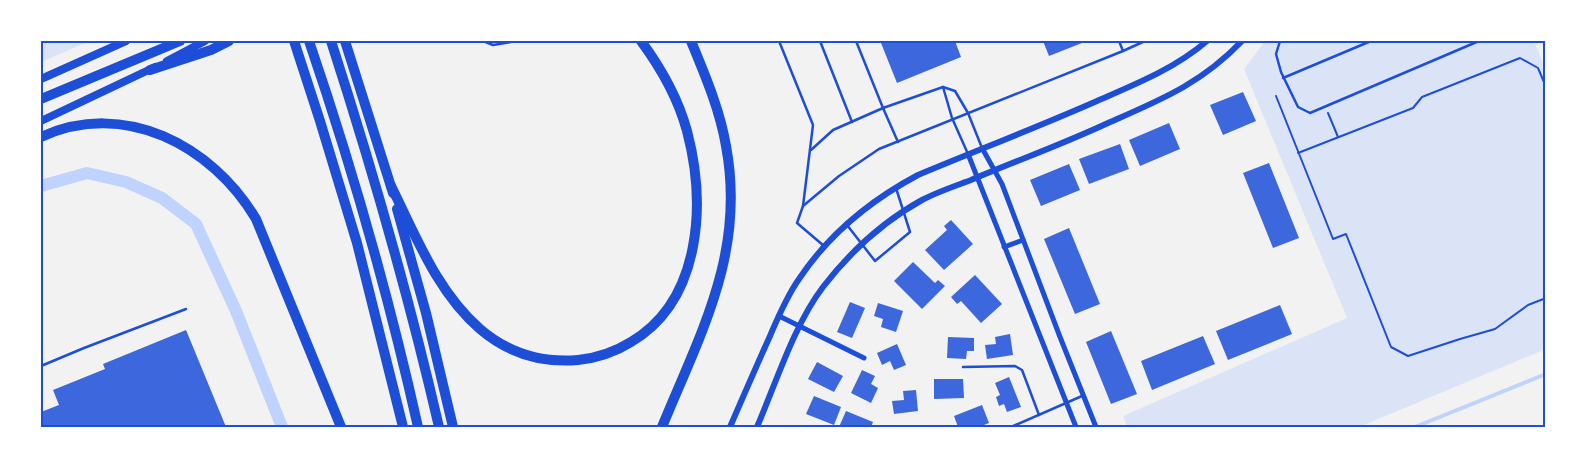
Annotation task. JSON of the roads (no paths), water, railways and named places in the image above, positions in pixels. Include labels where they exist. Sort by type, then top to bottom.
[{"type":"highway","points":[[41,99],[180,41]]},
{"type":"highway","points":[[150,70],[211,50],[229,41]]},
{"type":"highway","points":[[331,41],[386,222],[439,427]]},
{"type":"highway","points":[[345,41],[391,186],[424,305],[453,427]]},
{"type":"highway","points":[[391,186],[445,289],[473,322],[492,338],[526,355],[561,361],[598,356],[615,351],[630,343],[657,322],[679,290],[690,260],[696,212],[694,162],[687,129],[669,86],[641,41]]},
{"type":"highway","points":[[662,427],[715,298],[725,263],[730,229],[731,196],[726,145],[715,103],[691,41]]},
{"type":"highway","points":[[309,43],[358,199],[387,301],[418,427]]},
{"type":"highway","points":[[296,45],[356,243],[403,427]]},
{"type":"highway","points":[[41,137],[77,126],[101,124],[129,127],[148,131],[171,140],[194,152],[214,167],[241,196],[256,219],[341,427]]},
{"type":"main road","points":[[41,79],[126,41]]},
{"type":"main road","points":[[41,121],[150,70],[205,41]]},
{"type":"street","points":[[730,427],[779,316],[798,279],[824,246],[870,204],[918,175],[1059,118],[1162,72],[1207,41]]},
{"type":"street","points":[[757,427],[800,325],[823,287],[862,244],[880,228],[924,199],[1085,133],[1163,99],[1194,83],[1242,41]]},
{"type":"street","points":[[982,148],[994,170],[1023,240],[1096,427]]},
{"type":"street","points":[[968,154],[1076,427]]},
{"type":"street","points":[[1004,247],[1023,240]]},
{"type":"street","points":[[779,316],[864,358]]},
{"type":"lane","points":[[483,41],[493,46],[517,41]]},
{"type":"lane","points":[[779,41],[813,125],[803,206],[797,223],[824,246]]},
{"type":"lane","points":[[820,41],[852,122]]},
{"type":"lane","points":[[856,41],[898,142]]},
{"type":"lane","points":[[1119,41],[1122,51]]},
{"type":"lane","points":[[803,206],[821,190],[879,149],[1145,41]]},
{"type":"lane","points":[[1276,41],[1280,42],[1276,54],[1283,78],[1298,107],[1310,113],[1479,41]]},
{"type":"lane","points":[[1283,78],[1371,41]]},
{"type":"lane","points":[[810,151],[833,130],[883,108],[943,87],[955,91],[968,113],[982,148]]},
{"type":"lane","points":[[943,87],[952,118],[968,154]]},
{"type":"lane","points":[[846,224],[875,261],[910,232],[896,187]]},
{"type":"lane","points":[[41,366],[186,309]]},
{"type":"lane","points":[[963,368],[1016,366],[1022,370],[1039,415]]},
{"type":"lane","points":[[1011,427],[1084,396]]},
{"type":"waterway","points":[[41,186],[87,173],[126,182],[162,198],[196,224],[236,311],[282,427]]},
{"type":"waterway","points":[[1415,427],[1546,374]]}]
